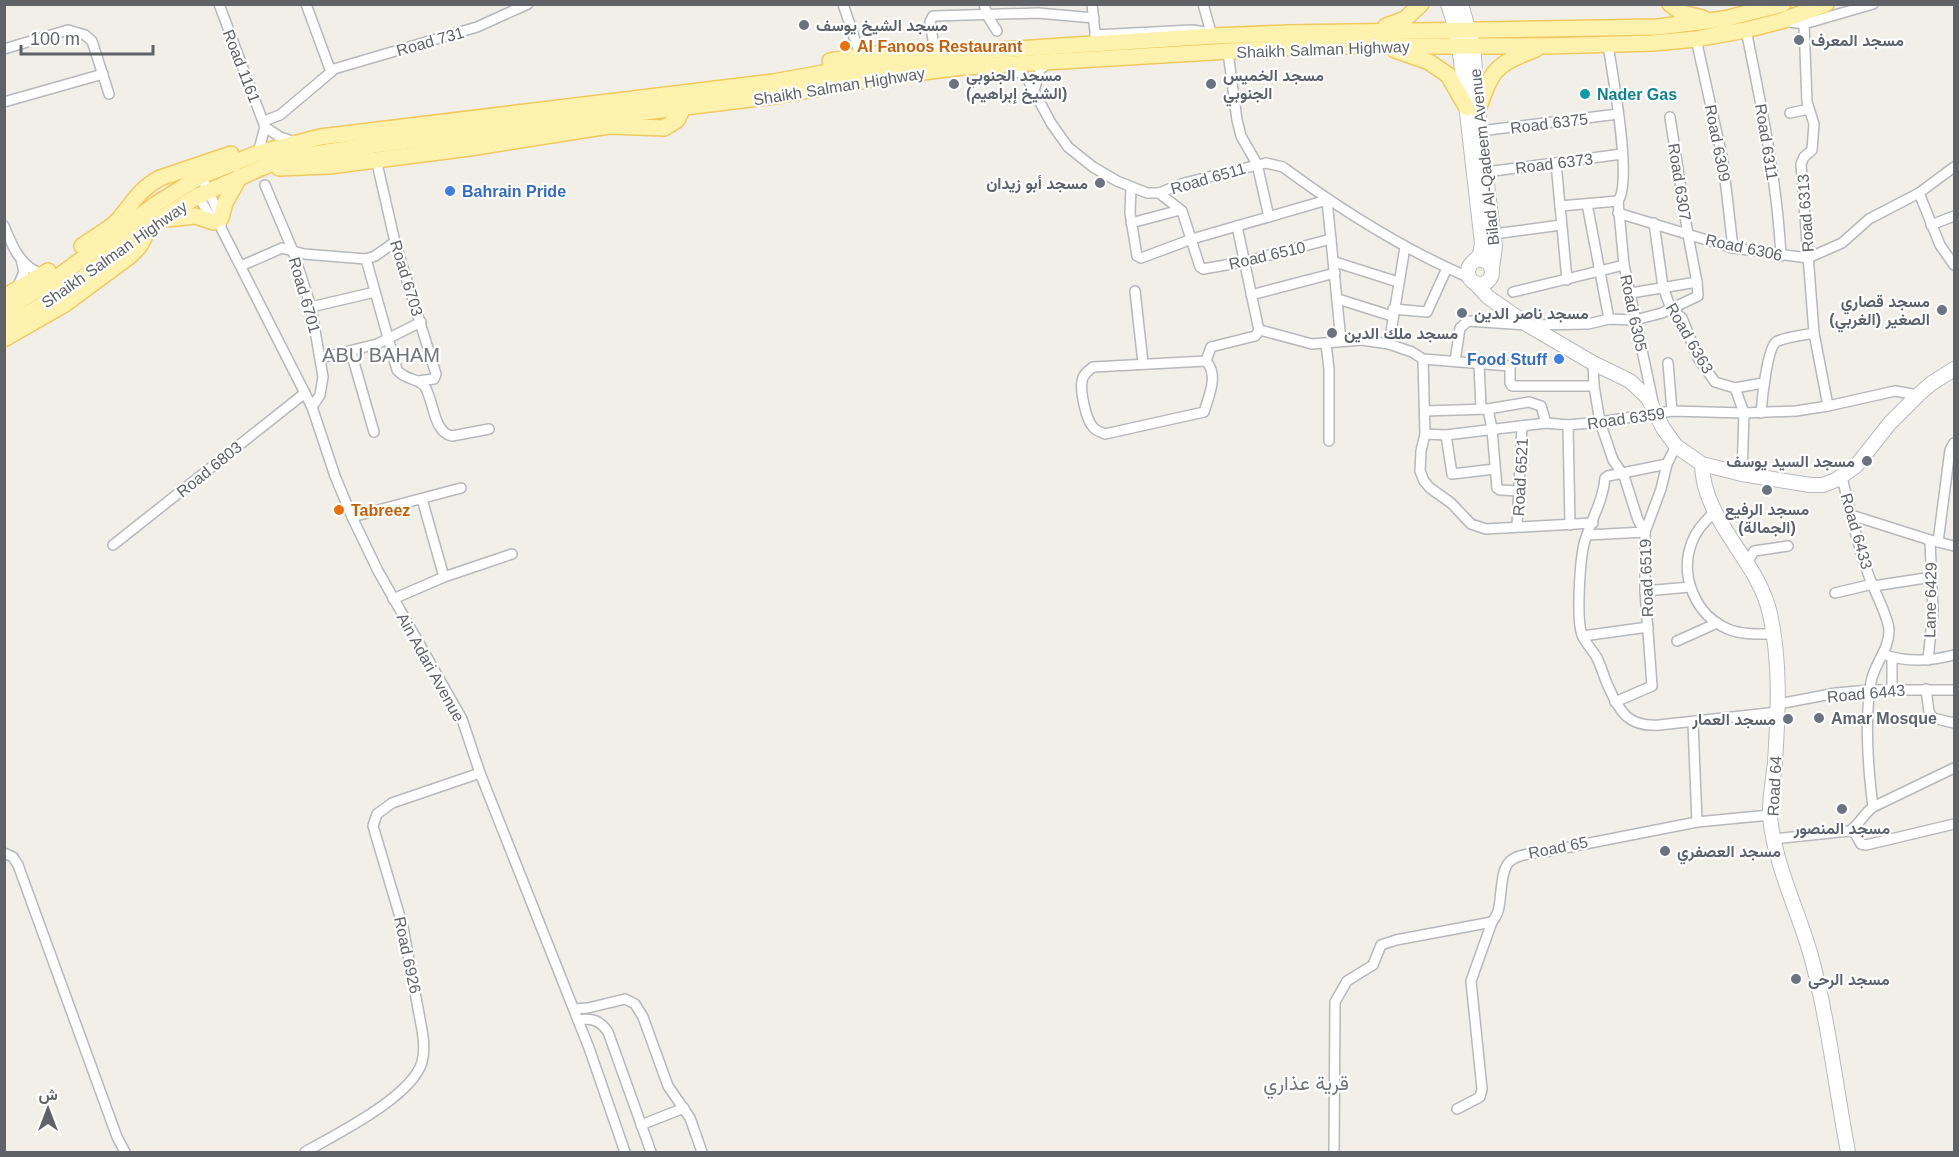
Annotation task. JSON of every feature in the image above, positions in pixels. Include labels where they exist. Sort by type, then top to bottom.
[{"type":"main road","points":[[1366,30],[1405,20],[1421,4]]},
{"type":"main road","points":[[1670,4],[1682,13],[1695,17],[1724,19]]},
{"type":"main road","name":"Shaikh Salman Highway","points":[[4,310],[55,279],[176,190],[196,179],[259,160],[297,142],[320,137],[773,82],[885,62],[1095,39],[1366,30],[1657,27],[1724,19],[1784,4]]},
{"type":"main road","name":"Shaikh Salman Highway","points":[[153,224],[203,193],[240,176],[259,160],[278,161],[374,145],[775,96],[890,76],[1000,64],[1314,46],[1608,45],[1696,39],[1781,21],[1826,4]]},
{"type":"main road","points":[[1383,45],[1430,62],[1448,75],[1473,109],[1496,69],[1510,59],[1545,46]]},
{"type":"main road","points":[[661,96],[669,90],[686,84],[781,72],[860,55],[934,46],[970,52]]},
{"type":"main road","points":[[10,294],[43,274],[119,219],[149,183],[226,155],[314,167],[470,148],[609,126],[664,128],[677,120],[683,108]]},
{"type":"main road","points":[[4,339],[56,309],[87,282],[139,248],[153,224],[186,216],[201,217],[218,223],[228,196],[240,176]]},
{"type":"main road","points":[[135,198],[176,190]]},
{"type":"main road","name":"Shaikh Salman Highway","points":[[4,325],[87,282]]},
{"type":"street","name":"Road 1161","points":[[219,4],[265,124]]},
{"type":"street","points":[[306,4],[331,72]]},
{"type":"street","name":"Road 731","points":[[265,124],[280,115],[334,69],[477,27],[528,4]]},
{"type":"street","points":[[843,4],[860,55]]},
{"type":"street","points":[[936,4],[936,16]]},
{"type":"street","points":[[984,4],[987,15],[997,31]]},
{"type":"street","points":[[1092,4],[1095,39]]},
{"type":"street","points":[[1203,4],[1212,36]]},
{"type":"street","points":[[1448,4],[1462,29]]},
{"type":"street","points":[[1461,4],[1462,29]]},
{"type":"street","points":[[1781,21],[1804,24],[1873,4]]},
{"type":"street","points":[[934,46],[930,20],[936,16],[1038,13],[1094,18]]},
{"type":"street","name":"Road 6313","points":[[1804,24],[1809,109],[1814,124],[1812,148],[1804,157],[1802,164],[1814,333],[1828,406]]},
{"type":"street","name":"Bilad Al-Qadeem Avenue","points":[[1462,29],[1473,109],[1482,243],[1480,255],[1472,272]]},
{"type":"street","points":[[4,49],[68,30],[77,32],[92,41],[109,94]]},
{"type":"street","name":"Road 6311","points":[[1746,30],[1779,216],[1781,256]]},
{"type":"street","name":"Road 6309","points":[[1696,39],[1723,160],[1732,248]]},
{"type":"street","points":[[1560,206],[1618,201],[1623,193],[1618,114],[1608,45]]},
{"type":"street","name":"Road 6511","points":[[1159,193],[1184,183],[1261,164],[1241,136],[1228,52]]},
{"type":"street","points":[[1034,91],[1040,70],[1050,62]]},
{"type":"street","points":[[1000,64],[1022,74],[1028,80],[1051,123],[1068,147],[1093,167],[1131,188],[1147,193],[1159,193],[1183,213],[1192,239]]},
{"type":"street","points":[[4,102],[103,74]]},
{"type":"street","name":"Bilad Al-Qadeem Avenue","points":[[1473,109],[1480,131],[1494,234],[1495,251],[1492,273]]},
{"type":"street","points":[[1790,113],[1809,109]]},
{"type":"street","name":"Road 6375","points":[[1480,131],[1618,114]]},
{"type":"street","name":"Road 6307","points":[[1670,117],[1697,282]]},
{"type":"street","points":[[265,124],[280,137],[297,142]]},
{"type":"street","points":[[259,160],[265,124]]},
{"type":"street","name":"Road 6373","points":[[1485,172],[1622,154]]},
{"type":"street","name":"Road 6703","points":[[376,159],[394,242],[421,322],[436,376],[433,379],[418,381]]},
{"type":"street","points":[[1269,217],[1261,164],[1283,166],[1327,200],[1405,247],[1447,268],[1472,272],[1484,284],[1492,273]]},
{"type":"street","points":[[1556,164],[1567,280]]},
{"type":"street","name":"Road 6306","points":[[1618,213],[1732,248],[1808,258],[1842,243],[1869,219],[1918,193],[1954,167]]},
{"type":"street","name":"Ain Adari Avenue","points":[[196,179],[312,407],[335,476],[352,517],[393,599],[462,719],[480,773],[578,1020],[625,1152]]},
{"type":"street","name":"Road 6701","points":[[264,185],[293,251],[311,308],[321,358],[323,388],[312,407]]},
{"type":"street","points":[[1131,188],[1131,223],[1138,258],[1192,239],[1327,200]]},
{"type":"street","points":[[1918,193],[1940,245],[1954,265]]},
{"type":"street","points":[[1327,200],[1335,262],[1341,341]]},
{"type":"street","name":"Road 6305","points":[[1618,201],[1624,265],[1655,413]]},
{"type":"street","points":[[1587,204],[1609,319]]},
{"type":"street","points":[[1131,223],[1180,210]]},
{"type":"street","points":[[1931,225],[1954,216]]},
{"type":"street","name":"Road 6363","points":[[1654,223],[1663,287],[1671,309],[1682,318],[1698,358],[1716,382],[1735,388]]},
{"type":"street","points":[[1494,234],[1561,225]]},
{"type":"street","points":[[4,226],[14,250],[21,259],[33,270],[43,274]]},
{"type":"street","points":[[1237,226],[1243,262],[1260,330]]},
{"type":"street","name":"Road 6510","points":[[1192,239],[1200,267],[1203,269],[1243,262],[1332,240]]},
{"type":"street","points":[[241,266],[282,248],[304,254],[366,259],[375,256],[394,242]]},
{"type":"street","points":[[1389,344],[1405,247]]},
{"type":"street","points":[[10,294],[24,272],[21,259]]},
{"type":"street","points":[[366,259],[397,370],[404,377],[418,381],[425,387],[440,427],[447,435],[489,429]]},
{"type":"street","points":[[1472,272],[1484,260],[1504,301],[1528,325]]},
{"type":"street","points":[[1335,262],[1398,282]]},
{"type":"street","points":[[1513,292],[1624,265]]},
{"type":"street","points":[[1338,299],[1393,312],[1424,312],[1429,310],[1447,268]]},
{"type":"street","points":[[1472,272],[1488,297],[1528,325],[1593,363],[1630,381],[1648,398],[1663,428],[1676,446],[1701,464],[1742,474],[1810,485],[1830,483],[1856,466],[1890,423],[1918,395],[1954,369]]},
{"type":"street","name":"Road 6510","points":[[1251,295],[1335,273]]},
{"type":"street","points":[[1455,361],[1460,328],[1468,321],[1528,325],[1588,324],[1609,319],[1635,320],[1662,313],[1698,296],[1697,282],[1631,293]]},
{"type":"street","points":[[1135,291],[1143,363]]},
{"type":"street","points":[[311,308],[375,292]]},
{"type":"street","points":[[321,358],[351,352],[389,340],[421,322]]},
{"type":"street","points":[[1260,330],[1312,344],[1362,340],[1389,344],[1412,352],[1423,359],[1510,366],[1510,385],[1593,386]]},
{"type":"street","points":[[1206,361],[1211,347],[1255,336],[1260,330]]},
{"type":"street","points":[[1761,413],[1763,383],[1774,345],[1776,342],[1814,333]]},
{"type":"street","points":[[1326,344],[1329,369],[1329,441]]},
{"type":"street","points":[[351,352],[374,432]]},
{"type":"street","points":[[1423,359],[1425,434],[1420,471],[1430,488],[1442,495],[1471,524],[1479,528],[1593,523]]},
{"type":"street","points":[[1206,361],[1211,366],[1213,383],[1204,412],[1105,434],[1096,431],[1088,420],[1082,381],[1085,373],[1094,367],[1206,361]]},
{"type":"street","name":"Road 6519","points":[[1593,363],[1593,386],[1600,422],[1613,460],[1622,473],[1638,520],[1645,532],[1645,591],[1652,686],[1615,702]]},
{"type":"street","points":[[1668,363],[1672,411]]},
{"type":"street","points":[[1479,364],[1485,408],[1492,429],[1498,489],[1520,491]]},
{"type":"street","points":[[1742,474],[1744,413],[1735,388],[1763,383]]},
{"type":"street","points":[[1529,402],[1530,387]]},
{"type":"street","name":"Road 6359","points":[[1425,434],[1446,435],[1546,423],[1568,425],[1672,411],[1761,413],[1828,406],[1895,391],[1918,395]]},
{"type":"street","name":"Road 6803","points":[[113,545],[305,393]]},
{"type":"street","points":[[1425,411],[1485,408],[1529,402],[1541,406],[1546,423]]},
{"type":"street","points":[[1568,425],[1570,525]]},
{"type":"street","name":"Road 6521","points":[[1517,528],[1522,426]]},
{"type":"street","points":[[1446,435],[1451,473],[1495,469]]},
{"type":"street","name":"Lane 6429","points":[[1928,660],[1933,611],[1934,541],[1943,504],[1950,450],[1954,443]]},
{"type":"street","points":[[1587,535],[1645,532],[1667,465],[1676,446]]},
{"type":"street","name":"Road 64","points":[[1701,464],[1702,477],[1713,512],[1747,563],[1770,611],[1779,678],[1770,815],[1789,896],[1811,956],[1848,1152]]},
{"type":"street","points":[[1615,702],[1590,645],[1582,636],[1579,621],[1583,556],[1587,535],[1604,489],[1605,478],[1667,465]]},
{"type":"street","name":"Road 6433","points":[[1842,477],[1851,515],[1873,585],[1888,619],[1888,656],[1875,668],[1870,690],[1869,775],[1873,807]]},
{"type":"street","points":[[352,517],[461,488]]},
{"type":"street","points":[[422,499],[444,577]]},
{"type":"street","points":[[1943,504],[1954,501]]},
{"type":"street","points":[[1713,512],[1697,530],[1687,564],[1690,587],[1696,601],[1717,623],[1738,632],[1774,634]]},
{"type":"street","points":[[1851,515],[1954,546]]},
{"type":"street","points":[[1747,563],[1754,551],[1788,546]]},
{"type":"street","points":[[393,599],[444,577],[512,554]]},
{"type":"street","points":[[1873,585],[1932,578]]},
{"type":"street","name":"Road 6433","points":[[1834,593],[1873,585]]},
{"type":"street","points":[[1645,591],[1690,587]]},
{"type":"street","points":[[1677,641],[1717,623]]},
{"type":"street","points":[[1582,636],[1648,627]]},
{"type":"street","points":[[1892,689],[1888,656],[1928,660],[1954,655]]},
{"type":"street","name":"Road 6443","points":[[1615,702],[1624,715],[1644,726],[1693,723],[1778,708],[1836,693],[1892,689],[1954,690]]},
{"type":"street","points":[[1926,689],[1929,712],[1933,718],[1954,723]]},
{"type":"street","points":[[1693,723],[1697,822]]},
{"type":"street","points":[[1774,839],[1852,830],[1863,815],[1873,807],[1954,768]]},
{"type":"street","name":"Road 6926","points":[[305,1152],[391,1101],[411,1081],[422,1063],[423,1030],[405,938],[373,826],[374,818],[392,803],[480,773]]},
{"type":"street","name":"Road 65","points":[[1492,922],[1498,913],[1502,877],[1507,863],[1513,857],[1697,822],[1770,815]]},
{"type":"street","points":[[1852,830],[1861,844],[1866,845],[1954,824]]},
{"type":"street","points":[[9,855],[22,876],[117,1137],[125,1152]]},
{"type":"street","points":[[1334,1152],[1335,1002],[1347,981],[1373,965],[1381,945],[1396,940],[1492,922]]},
{"type":"street","points":[[1457,1109],[1474,1102],[1480,1097],[1482,1089],[1471,981],[1492,922]]},
{"type":"street","points":[[574,1010],[625,999],[635,1004],[647,1027],[668,1086],[692,1122],[702,1152]]},
{"type":"street","points":[[578,1020],[588,1018],[597,1020],[608,1032],[651,1152]]},
{"type":"street","points":[[641,1125],[684,1108]]},
{"type":"place","name":"مسجد الشيخ يوسف","points":[[804,25]]},
{"type":"place","name":"مسجد المعرف","points":[[1799,40]]},
{"type":"place","name":"Al Fanoos Restaurant","points":[[845,46]]},
{"type":"place","name":"مسجد الجنوبي (الشيخ إبراهيم)","points":[[954,84]]},
{"type":"place","name":"مسجد الخميس الجنوبي","points":[[1211,84]]},
{"type":"place","name":"Nader Gas","points":[[1585,94]]},
{"type":"place","name":"مسجد أبو زيدان","points":[[1100,183]]},
{"type":"place","name":"Bahrain Pride","points":[[450,191]]},
{"type":"place","name":"مسجد قصاري الصغير (الغربي)","points":[[1942,310]]},
{"type":"place","name":"مسجد ناصر الدين","points":[[1462,313]]},
{"type":"place","name":"مسجد ملك الدين","points":[[1332,333]]},
{"type":"place","name":"Food Stuff","points":[[1559,359]]},
{"type":"place","name":"مسجد السيد يوسف","points":[[1867,461]]},
{"type":"place","name":"مسجد الرفيع (الجمالة)","points":[[1767,490]]},
{"type":"place","name":"Tabreez","points":[[339,510]]},
{"type":"place","name":"Amar Mosque","points":[[1819,718]]},
{"type":"place","name":"مسجد العمار","points":[[1788,719]]},
{"type":"place","name":"مسجد المنصور","points":[[1842,809]]},
{"type":"place","name":"مسجد العصفري","points":[[1665,851]]},
{"type":"place","name":"مسجد الرحى","points":[[1796,979]]},
{"type":"district","name":"ABU BAHAM","points":[[381,355]]},
{"type":"district","name":"قرية عذاري","points":[[1306,1083]]}]
